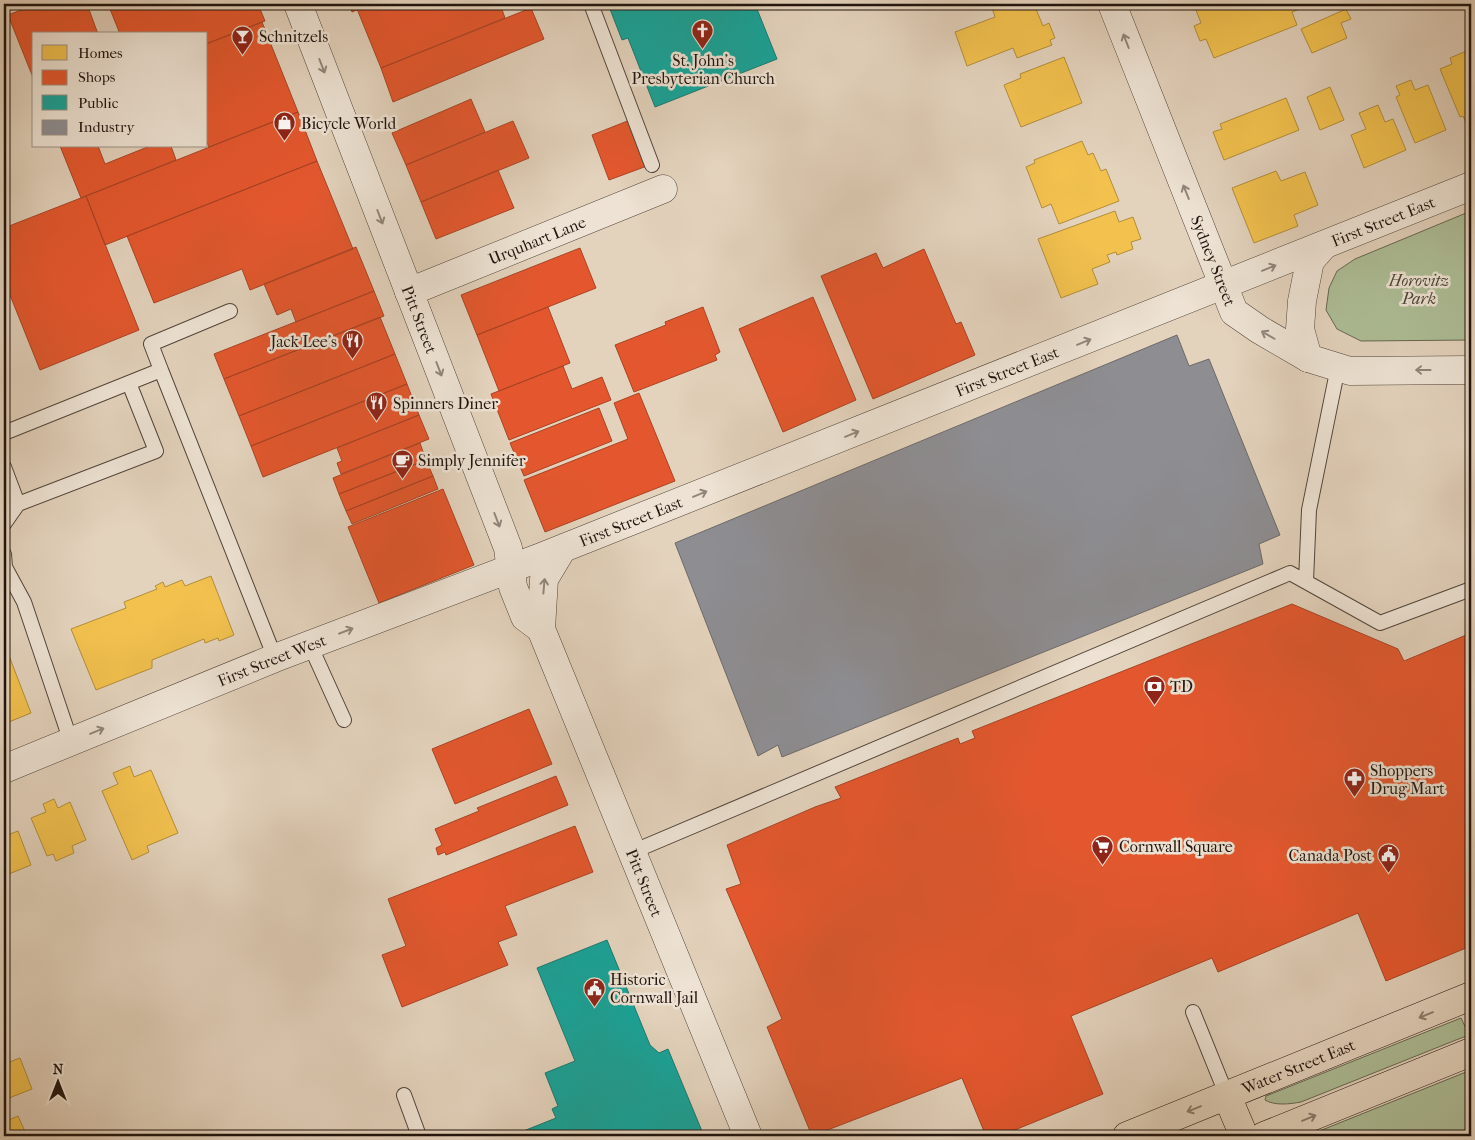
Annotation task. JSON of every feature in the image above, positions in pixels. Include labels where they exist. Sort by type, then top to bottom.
[{"type":"main road","name":"Water Street East","points":[[1126,1136],[1471,996]]},
{"type":"main road","points":[[1264,1136],[1471,1052]]},
{"type":"main road","points":[[1227,1096],[1244,1136]]},
{"type":"street","name":"Pitt Street","points":[[298,4],[508,548],[513,587],[524,617],[541,629]]},
{"type":"street","name":"Sydney Street","points":[[1112,4],[1234,312],[1260,330],[1308,358],[1350,370],[1471,370]]},
{"type":"street","name":"Urquhart Lane","points":[[409,292],[658,177]]},
{"type":"street","name":"First Street East","points":[[552,553],[1471,186]]},
{"type":"street","points":[[1308,358],[1300,329],[1302,301],[1310,261],[1324,246]]},
{"type":"street","name":"Pitt Street","points":[[552,553],[544,579],[541,629],[748,1136]]},
{"type":"street","name":"First Street West","points":[[4,769],[275,658],[552,553]]},
{"type":"lane","points":[[591,4],[658,177]]},
{"type":"lane","points":[[230,311],[151,344],[275,658]]},
{"type":"lane","points":[[1306,582],[1309,510],[1338,367]]},
{"type":"lane","points":[[4,433],[161,370]]},
{"type":"lane","points":[[4,524],[18,504],[156,451],[129,383]]},
{"type":"lane","points":[[4,467],[18,504]]},
{"type":"lane","points":[[4,554],[5,568],[24,602],[72,742]]},
{"type":"lane","points":[[632,852],[1290,573],[1380,623],[1471,589]]},
{"type":"lane","points":[[310,645],[344,720]]},
{"type":"lane","points":[[1193,1012],[1227,1096]]},
{"type":"lane","points":[[404,1095],[419,1136]]},
{"type":"green space","name":"Horovitz Park","points":[[1471,211],[1471,340],[1361,341],[1337,329],[1326,310],[1329,288],[1337,271],[1355,259]]},
{"type":"green space","points":[[1461,1018],[1469,1035],[1301,1102],[1278,1104],[1265,1100],[1266,1096]]},
{"type":"green space","points":[[1471,1070],[1471,1136],[1307,1136]]},
{"type":"building: Homes","points":[[1041,4],[1042,7],[1036,9],[1043,26],[1049,23],[1055,38],[1050,40],[1052,45],[1017,58],[1013,48],[967,66],[955,32],[995,17],[991,5]]},
{"type":"building: Homes","points":[[1300,4],[1302,8],[1292,12],[1297,25],[1214,58],[1206,39],[1200,41],[1194,26],[1201,23],[1194,5]]},
{"type":"building: Homes","points":[[1346,9],[1351,19],[1341,23],[1347,38],[1312,53],[1301,29]]},
{"type":"building: Homes","points":[[1471,49],[1471,123],[1467,125],[1463,116],[1460,117],[1440,69],[1452,64],[1450,58]]},
{"type":"building: Homes","points":[[1064,57],[1082,103],[1021,127],[1004,85],[1021,78],[1020,74]]},
{"type":"building: Homes","points":[[1411,80],[1415,90],[1428,85],[1446,130],[1415,143],[1396,97],[1400,95],[1396,86]]},
{"type":"building: Homes","points":[[1330,87],[1344,120],[1320,130],[1307,97]]},
{"type":"building: Homes","points":[[1286,98],[1299,130],[1224,160],[1213,132],[1222,129],[1220,124]]},
{"type":"building: Homes","points":[[1378,105],[1385,122],[1393,119],[1406,150],[1364,168],[1351,135],[1366,129],[1359,113]]},
{"type":"building: Homes","points":[[1082,141],[1088,155],[1093,153],[1101,171],[1106,169],[1119,201],[1059,224],[1051,204],[1042,208],[1026,167],[1035,163],[1034,160]]},
{"type":"building: Homes","points":[[1276,171],[1281,181],[1305,172],[1318,205],[1294,215],[1298,226],[1254,243],[1232,188]]},
{"type":"building: Homes","points":[[1115,211],[1119,222],[1133,217],[1141,239],[1131,242],[1133,249],[1117,255],[1116,252],[1107,255],[1110,262],[1092,269],[1098,284],[1061,298],[1038,239]]},
{"type":"building: Homes","points":[[211,576],[234,635],[219,641],[218,638],[205,643],[204,639],[152,660],[152,668],[96,690],[71,629],[126,608],[124,602],[157,589],[155,586],[163,582],[165,587],[182,580],[185,586]]},
{"type":"building: Homes","points":[[8,653],[31,713],[4,724],[4,655]]},
{"type":"building: Homes","points":[[130,766],[134,777],[151,770],[178,833],[147,846],[149,852],[132,860],[102,791],[118,784],[113,773]]},
{"type":"building: Homes","points":[[54,799],[58,808],[70,802],[86,840],[72,846],[74,853],[56,861],[53,854],[47,856],[31,818],[46,812],[43,804]]},
{"type":"building: Homes","points":[[18,831],[31,865],[4,876],[4,832],[5,836]]},
{"type":"building: Homes","points":[[4,1057],[7,1063],[20,1058],[32,1089],[4,1100]]},
{"type":"building: Homes","points":[[18,1116],[27,1136],[4,1136],[4,1122]]},
{"type":"building: Shops","points":[[37,4],[87,4],[97,32],[32,32],[32,75],[8,15]]},
{"type":"building: Shops","points":[[108,4],[129,4],[132,9],[145,4],[258,4],[265,21],[208,43],[208,32],[119,32]]},
{"type":"building: Shops","points":[[129,4],[145,4],[132,9]]},
{"type":"building: Shops","points":[[349,4],[371,4],[352,12]]},
{"type":"building: Shops","points":[[371,4],[500,4],[505,18],[381,68],[357,9]]},
{"type":"building: Shops","points":[[531,8],[544,39],[393,102],[381,68]]},
{"type":"building: Shops","points":[[262,22],[298,112],[209,147],[208,43]]},
{"type":"building: Shops","points":[[471,99],[485,132],[406,165],[392,133]]},
{"type":"building: Shops","points":[[298,112],[317,161],[105,245],[86,196]]},
{"type":"building: Shops","points":[[630,120],[647,166],[609,180],[592,135]]},
{"type":"building: Shops","points":[[513,121],[529,158],[421,202],[406,165]]},
{"type":"building: Shops","points":[[61,148],[99,148],[105,164],[145,148],[172,148],[176,160],[81,198]]},
{"type":"building: Shops","points":[[317,161],[353,249],[250,290],[242,269],[154,303],[127,236]]},
{"type":"building: Shops","points":[[498,170],[514,208],[436,239],[421,202]]},
{"type":"building: Shops","points":[[86,196],[139,330],[40,370],[4,280],[4,228]]},
{"type":"building: Shops","points":[[356,247],[374,291],[296,322],[291,309],[277,315],[264,284]]},
{"type":"building: Shops","points":[[580,248],[596,288],[477,335],[461,295]]},
{"type":"building: Shops","points":[[924,249],[956,324],[961,322],[975,355],[873,399],[821,276],[876,253],[883,268]]},
{"type":"building: Shops","points":[[374,291],[384,316],[224,379],[214,354]]},
{"type":"building: Shops","points":[[813,297],[856,400],[783,432],[739,329]]},
{"type":"building: Shops","points":[[548,307],[570,363],[499,391],[477,335]]},
{"type":"building: Shops","points":[[703,307],[720,352],[715,355],[717,360],[634,392],[615,345],[666,325],[665,322]]},
{"type":"building: Shops","points":[[380,317],[395,354],[239,416],[224,379]]},
{"type":"building: Shops","points":[[395,354],[407,384],[251,446],[239,416]]},
{"type":"building: Shops","points":[[563,366],[572,389],[602,377],[611,400],[509,440],[491,394]]},
{"type":"building: Shops","points":[[407,384],[419,415],[263,477],[251,446]]},
{"type":"building: Shops","points":[[639,393],[675,481],[545,532],[524,480],[628,439],[614,403]]},
{"type":"building: Shops","points":[[599,408],[612,441],[524,476],[510,443]]},
{"type":"building: Shops","points":[[419,415],[429,439],[341,474],[337,463],[342,461],[337,448]]},
{"type":"building: Shops","points":[[420,443],[426,460],[339,494],[333,478]]},
{"type":"building: Shops","points":[[426,460],[433,476],[346,511],[339,494]]},
{"type":"building: Shops","points":[[433,476],[438,489],[352,524],[346,511]]},
{"type":"building: Shops","points":[[443,489],[474,565],[379,603],[348,527]]},
{"type":"building: Shops","name":"Cornwall Square","points":[[1292,604],[1398,649],[1404,661],[1471,633],[1471,946],[1386,981],[1358,913],[1218,972],[1212,958],[1071,1016],[1103,1094],[1000,1136],[986,1136],[962,1078],[812,1136],[767,1027],[782,1019],[726,889],[741,884],[727,845],[815,807],[841,798],[835,787],[958,738],[960,744],[975,738],[972,731]]},
{"type":"building: Shops","points":[[529,709],[552,764],[455,804],[432,749]]},
{"type":"building: Shops","points":[[556,776],[568,805],[446,855],[445,852],[438,855],[436,848],[442,845],[435,829],[479,811],[477,808]]},
{"type":"building: Shops","points":[[575,826],[593,872],[505,906],[517,935],[498,942],[508,965],[402,1007],[382,955],[406,946],[388,899]]},
{"type":"building: Public","name":"St. John's Presbyterian Church","points":[[608,4],[755,4],[777,59],[655,107],[628,38],[622,40]]},
{"type":"building: Public","name":"Historic Cornwall Jail","points":[[607,940],[650,1045],[659,1053],[668,1049],[704,1136],[511,1136],[556,1118],[552,1109],[558,1106],[545,1073],[575,1061],[537,968]]},
{"type":"building: Industry","points":[[1177,335],[1189,366],[1209,359],[1280,535],[1259,544],[1263,564],[782,757],[778,745],[758,756],[675,543]]},
{"type":"place","name":"St. John's Presbyterian Church","points":[[703,50]]},
{"type":"place","name":"Schnitzels","points":[[243,55]]},
{"type":"place","name":"Bicycle World","points":[[285,142]]},
{"type":"place","name":"Jack Lee's","points":[[353,360]]},
{"type":"place","name":"Spinners Diner","points":[[377,422]]},
{"type":"place","name":"Simply Jennifer","points":[[402,479]]},
{"type":"place","name":"TD","points":[[1154,705]]},
{"type":"place","name":"Shoppers Drug Mart","points":[[1354,798]]},
{"type":"place","name":"Cornwall Square","points":[[1103,865]]},
{"type":"place","name":"Canada Post","points":[[1388,874]]},
{"type":"place","name":"Historic Cornwall Jail","points":[[594,1007]]}]
